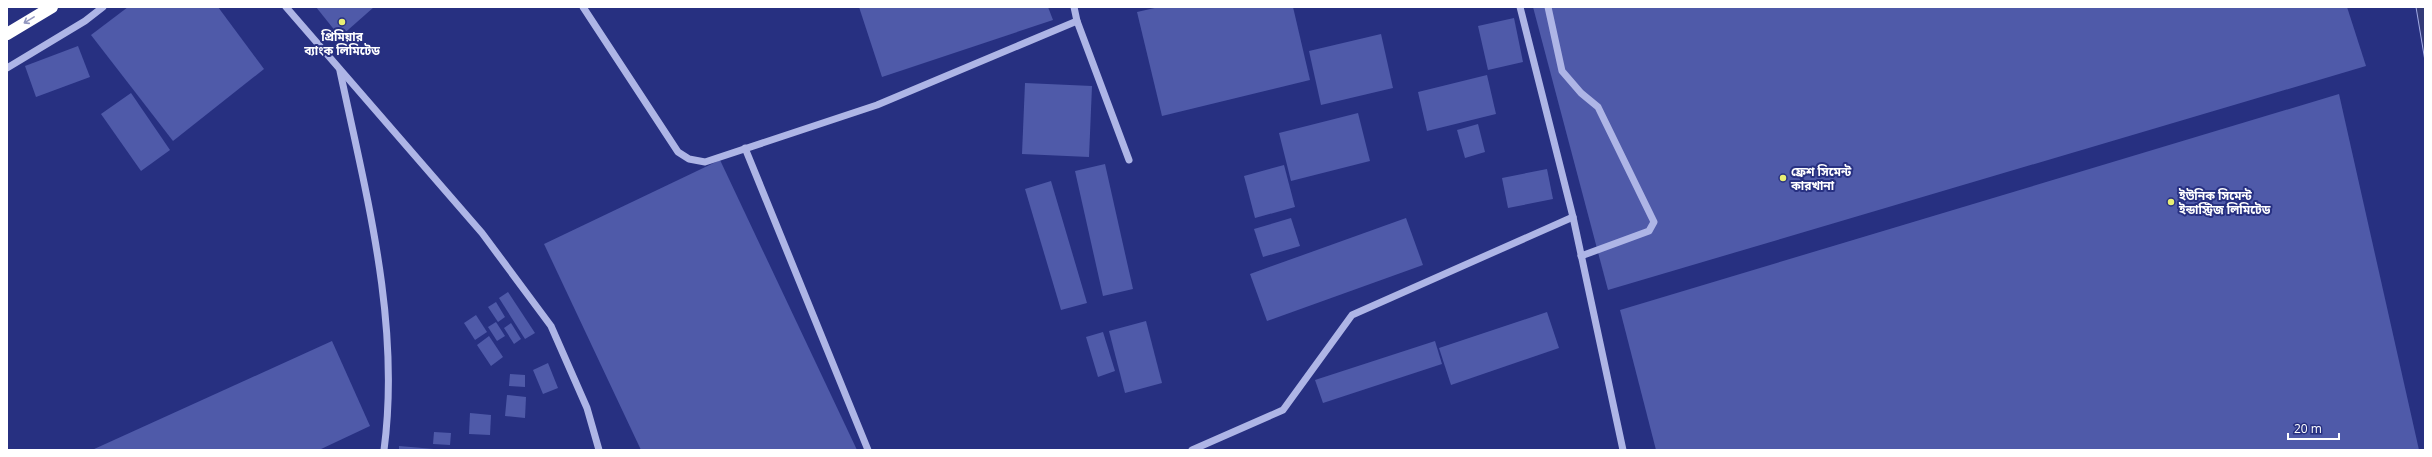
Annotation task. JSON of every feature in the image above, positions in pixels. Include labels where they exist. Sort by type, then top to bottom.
[{"type":"highway","points":[[7,34],[52,7]]},
{"type":"street","points":[[7,68],[85,21],[103,7]]},
{"type":"street","points":[[286,7],[482,233],[551,326],[587,408],[599,450]]},
{"type":"street","points":[[583,7],[678,152],[688,159],[705,162],[877,105],[1077,21]]},
{"type":"street","points":[[1074,7],[1077,21],[1129,160]]},
{"type":"street","points":[[1520,7],[1573,217],[1623,450]]},
{"type":"street","points":[[1548,7],[1562,70],[1581,93],[1598,107],[1654,222],[1649,231],[1581,256]]},
{"type":"street","points":[[340,70],[381,278],[389,367],[384,450]]},
{"type":"street","points":[[745,148],[868,450]]},
{"type":"street","points":[[1192,450],[1283,410],[1352,316],[1573,217]]},
{"type":"water","points":[[2416,7],[2425,7],[2425,61]]},
{"type":"building","points":[[128,7],[218,7],[264,69],[173,141],[91,35]]},
{"type":"building","name":"প্রিমিয়ার ব্যাংক লিমিটেড","points":[[316,7],[374,7],[340,37]]},
{"type":"building","points":[[859,7],[1048,7],[1053,20],[882,77]]},
{"type":"building","points":[[1159,7],[1293,7],[1310,80],[1162,116],[1137,12]]},
{"type":"building","name":"ফ্রেশ সিমেন্ট কারখানা","points":[[1533,7],[2347,7],[2366,66],[1608,290]]},
{"type":"building","points":[[1514,18],[1523,62],[1488,70],[1478,26]]},
{"type":"building","points":[[1381,34],[1393,88],[1321,105],[1309,51]]},
{"type":"building","points":[[78,46],[90,77],[36,97],[25,66]]},
{"type":"building","points":[[1487,75],[1496,114],[1427,131],[1418,92]]},
{"type":"building","points":[[1025,83],[1092,86],[1089,157],[1022,154]]},
{"type":"building","points":[[131,93],[170,150],[141,171],[101,114]]},
{"type":"building","name":"ইউনিক সিমেন্ট ইন্ডাস্ট্রিজ লিমিটেড","points":[[2339,94],[2419,450],[1656,450],[1620,310]]},
{"type":"building","points":[[1358,113],[1370,161],[1291,181],[1279,133]]},
{"type":"building","points":[[1478,124],[1485,152],[1465,158],[1457,130]]},
{"type":"building","points":[[720,160],[857,450],[641,450],[544,244]]},
{"type":"building","points":[[1105,164],[1133,289],[1103,296],[1075,171]]},
{"type":"building","points":[[1284,165],[1295,207],[1255,218],[1244,176]]},
{"type":"building","points":[[1547,169],[1553,199],[1508,208],[1502,178]]},
{"type":"building","points":[[1051,181],[1087,303],[1061,310],[1025,189]]},
{"type":"building","points":[[1291,218],[1300,246],[1263,257],[1254,229]]},
{"type":"building","points":[[1406,218],[1423,265],[1267,321],[1250,274]]},
{"type":"building","points":[[508,292],[535,333],[525,339],[499,298]]},
{"type":"building","points":[[496,302],[505,317],[498,322],[488,307]]},
{"type":"building","points":[[1547,312],[1559,348],[1451,385],[1439,348]]},
{"type":"building","points":[[476,315],[487,332],[475,340],[464,323]]},
{"type":"building","points":[[1146,321],[1162,383],[1125,393],[1109,331]]},
{"type":"building","points":[[496,322],[505,336],[497,341],[488,327]]},
{"type":"building","points":[[511,323],[521,339],[514,344],[504,328]]},
{"type":"building","points":[[1103,332],[1115,371],[1098,377],[1086,337]]},
{"type":"building","points":[[489,336],[503,357],[491,366],[477,345]]},
{"type":"building","points":[[332,341],[370,426],[319,450],[92,450]]},
{"type":"building","points":[[1435,341],[1442,364],[1323,403],[1315,380]]},
{"type":"building","points":[[548,363],[558,388],[543,394],[533,370]]},
{"type":"building","points":[[510,374],[525,375],[525,387],[509,386]]},
{"type":"building","points":[[507,395],[526,397],[525,418],[505,416]]},
{"type":"building","points":[[470,413],[491,415],[490,435],[469,434]]},
{"type":"building","points":[[434,432],[451,433],[450,445],[433,444]]},
{"type":"building","points":[[399,446],[434,449],[434,450],[399,450]]},
{"type":"place","name":"প্রিমিয়ার ব্যাংক লিমিটেড","points":[[342,22]]},
{"type":"place","name":"ফ্রেশ সিমেন্ট কারখানা","points":[[1783,178]]},
{"type":"place","name":"ইউনিক সিমেন্ট ইন্ডাস্ট্রিজ লিমিটেড","points":[[2171,202]]}]
